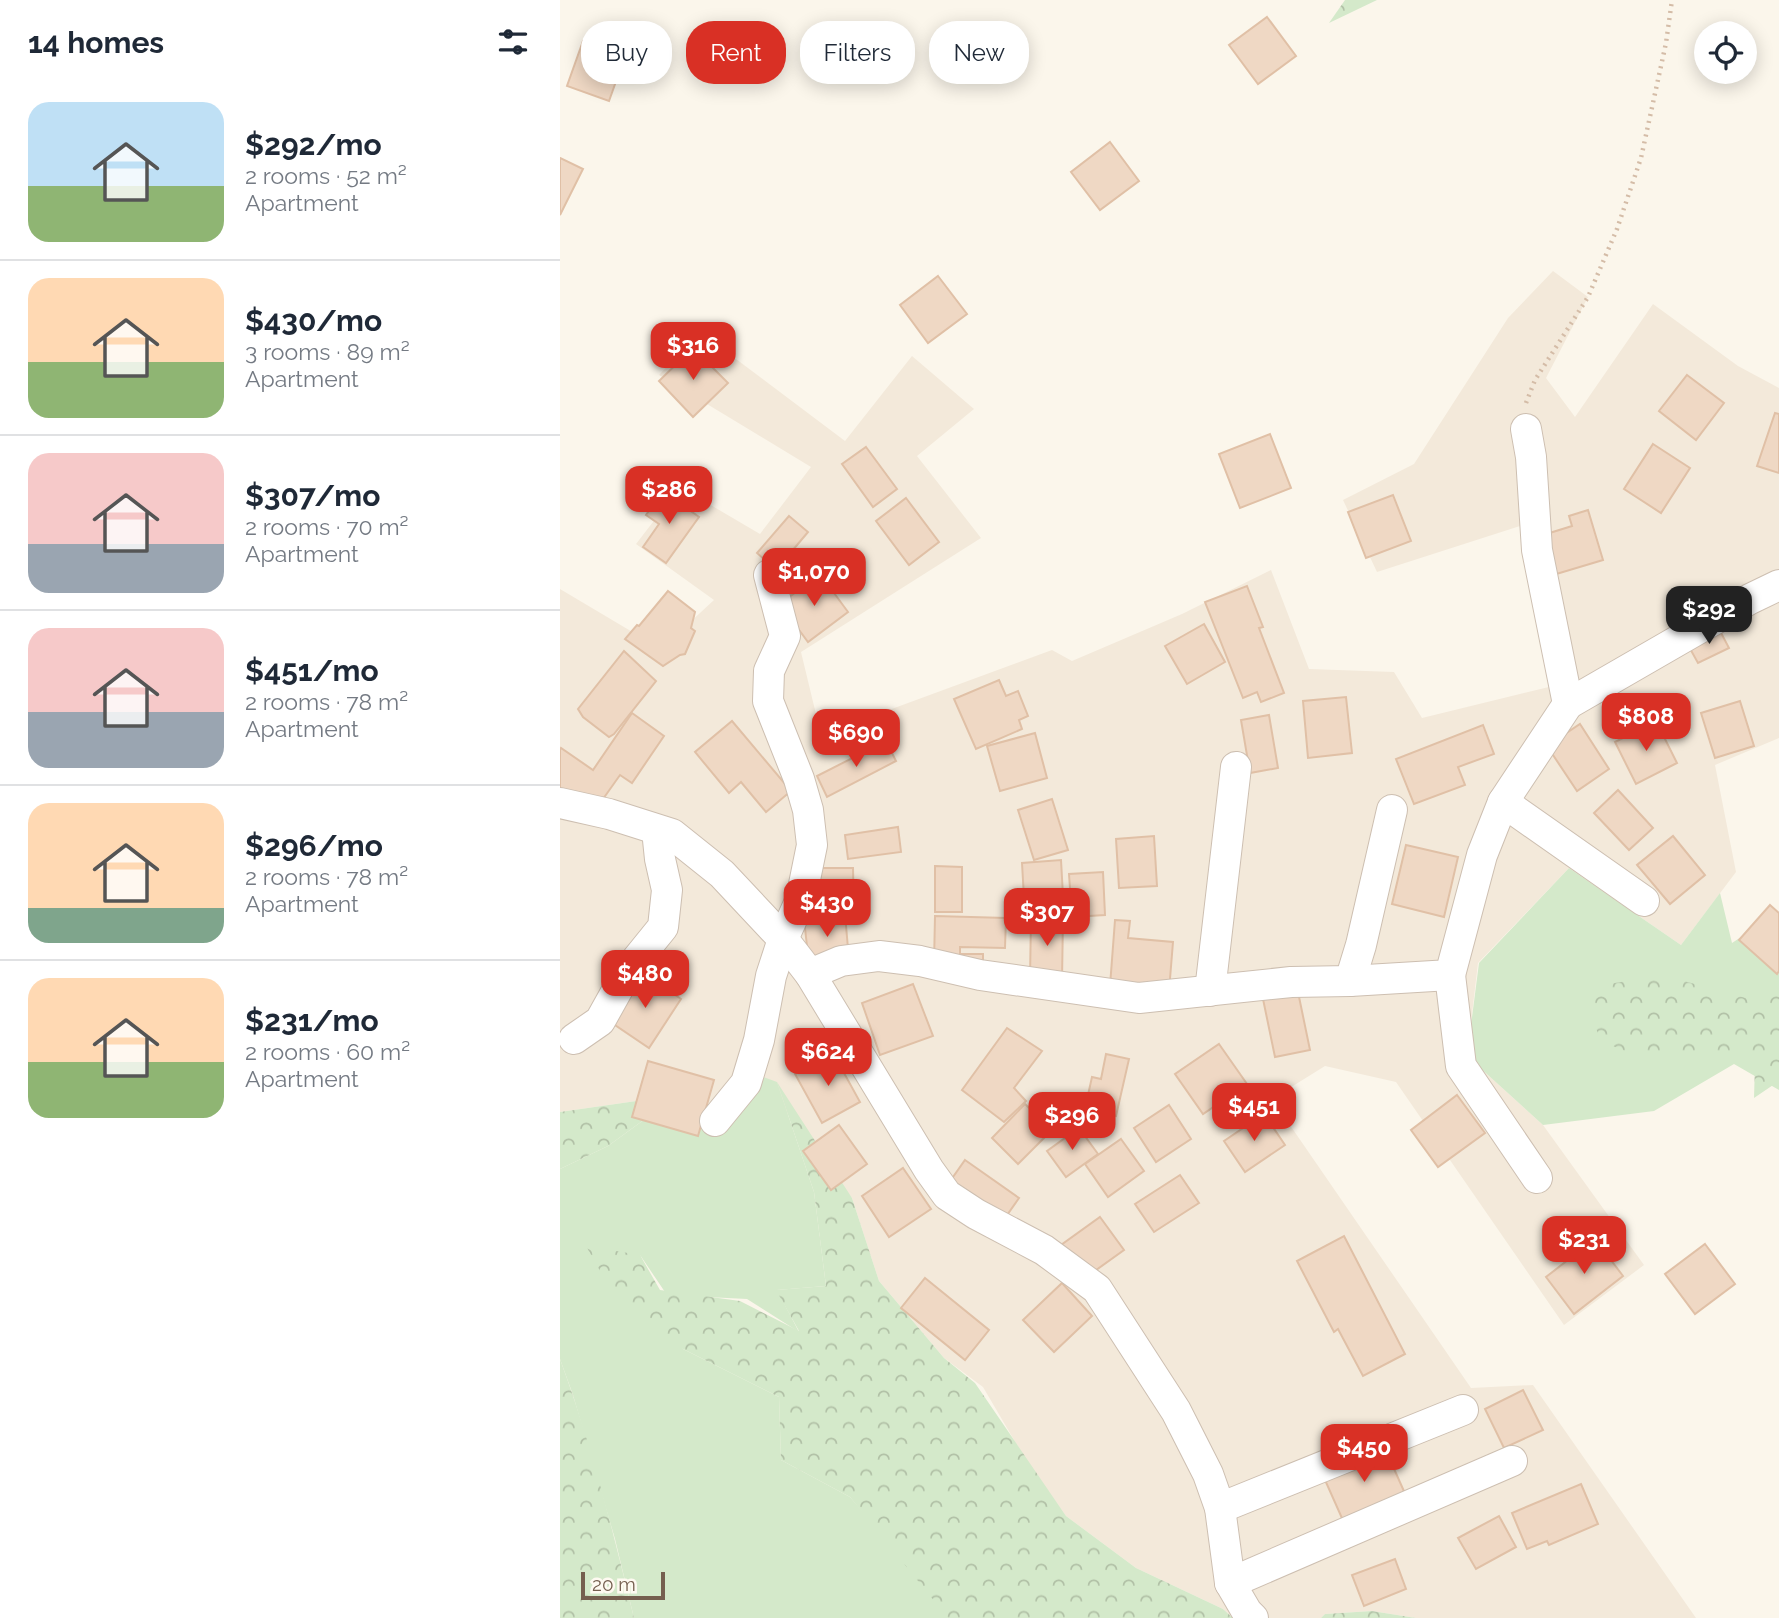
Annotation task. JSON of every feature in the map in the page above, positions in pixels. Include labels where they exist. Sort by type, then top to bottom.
[{"type":"street","points":[[1526,429],[1531,457],[1536,550],[1568,704]]},
{"type":"street","points":[[715,1121],[746,1083],[759,1040],[771,976],[801,898],[812,845],[808,810],[799,779],[768,701],[769,671],[785,636],[769,575]]},
{"type":"street","points":[[1537,1178],[1461,1066],[1450,975],[1482,855],[1503,802],[1568,704],[1779,585]]},
{"type":"street","points":[[1210,991],[1236,766]]},
{"type":"street","points":[[1503,802],[1644,901]]},
{"type":"street","points":[[560,803],[609,814],[672,834],[722,874],[783,939],[810,974],[929,1170],[947,1195],[976,1214],[1044,1250],[1097,1289],[1176,1411],[1208,1474],[1220,1508],[1230,1583],[1253,1618]]},
{"type":"street","points":[[1350,981],[1392,810]]},
{"type":"street","points":[[574,1039],[600,1021],[629,969],[663,927],[667,890],[657,830]]},
{"type":"street","points":[[810,974],[841,961],[878,956],[920,961],[980,975],[1139,998],[1291,982],[1450,975]]},
{"type":"street","points":[[1220,1508],[1463,1410]]},
{"type":"street","points":[[1230,1583],[1512,1461]]},
{"type":"path","points":[[1526,429],[1524,409],[1535,380],[1588,297],[1617,229],[1641,158],[1667,43],[1672,0]]},
{"type":"shaded area","points":[[1553,271],[1588,297],[1546,378],[1575,417],[1653,304],[1738,366],[1779,388],[1779,738],[1715,765],[1736,872],[1681,945],[1569,868],[1478,963],[1467,1056],[1543,1125],[1644,1265],[1564,1325],[1396,1082],[1325,1066],[1272,1099],[1471,1388],[1533,1385],[1696,1618],[1416,1618],[1372,1611],[1325,1614],[1321,1618],[1233,1618],[1223,1609],[1136,1568],[1066,1516],[1024,1457],[983,1387],[944,1358],[879,1281],[852,1198],[758,1075],[712,1136],[678,1095],[560,1112],[560,589],[661,649],[714,600],[636,544],[680,487],[760,534],[811,467],[659,375],[700,332],[845,441],[912,356],[974,409],[917,456],[981,538],[801,652],[821,735],[1052,650],[1072,661],[1182,614],[1271,570],[1309,669],[1394,672],[1422,718],[1553,686],[1520,526],[1377,572],[1343,500],[1414,464],[1508,318]]},
{"type":"green space","points":[[1345,0],[1377,0],[1329,23]]},
{"type":"green space","points":[[1569,868],[1681,945],[1720,893],[1732,943],[1779,912],[1779,1090],[1734,1064],[1654,1111],[1543,1125],[1467,1056],[1479,963]]},
{"type":"green space","points":[[1662,975],[1764,1003],[1779,986],[1779,1081],[1754,1098],[1755,1064],[1726,1052],[1639,1057],[1601,1041],[1582,993],[1603,985]]},
{"type":"green space","points":[[758,1075],[777,1082],[814,1192],[826,1286],[777,1290],[799,1332],[747,1299],[667,1295],[640,1255],[683,1349],[779,1397],[781,1460],[850,1497],[955,1618],[634,1618],[615,1539],[560,1359],[560,1169],[608,1146],[678,1095],[712,1136]]},
{"type":"green space","points":[[777,1082],[852,1198],[879,1281],[944,1358],[975,1383],[1066,1516],[1136,1568],[1223,1609],[1233,1618],[948,1618],[850,1497],[781,1460],[779,1397],[683,1349],[612,1292],[586,1246],[640,1255],[660,1290],[740,1301],[799,1331],[776,1290],[826,1286],[814,1192]]},
{"type":"green space","points":[[678,1095],[608,1146],[560,1169],[560,1112]]},
{"type":"green space","points":[[560,1359],[592,1455],[634,1618],[560,1618]]},
{"type":"green space","points":[[1372,1611],[1416,1618],[1321,1618],[1325,1614]]},
{"type":"building","points":[[1267,17],[1296,56],[1258,84],[1229,45]]},
{"type":"building","points":[[581,47],[581,84],[615,84],[609,101],[567,86]]},
{"type":"building","points":[[1110,142],[1139,181],[1100,210],[1071,172]]},
{"type":"building","points":[[560,158],[583,169],[560,215]]},
{"type":"building","points":[[938,276],[967,314],[928,343],[900,305]]},
{"type":"building","points":[[693,348],[728,383],[693,417],[659,381]]},
{"type":"building","points":[[1687,375],[1724,403],[1696,440],[1659,411]]},
{"type":"building","points":[[1775,413],[1779,414],[1779,473],[1757,466]]},
{"type":"building","points":[[1270,434],[1291,488],[1240,508],[1219,454]]},
{"type":"building","points":[[1653,444],[1690,468],[1661,513],[1624,489]]},
{"type":"building","points":[[866,447],[897,489],[873,507],[842,464]]},
{"type":"building","points":[[663,491],[699,517],[666,563],[643,547],[659,524],[646,515]]},
{"type":"building","points":[[1393,495],[1411,541],[1366,558],[1348,512]]},
{"type":"building","points":[[906,498],[939,542],[909,565],[876,521]]},
{"type":"building","points":[[1588,510],[1603,560],[1553,575],[1540,536],[1572,526],[1569,516]]},
{"type":"building","points":[[789,516],[808,532],[776,570],[757,553]]},
{"type":"building","points":[[820,574],[848,612],[808,642],[780,604]]},
{"type":"building","points":[[1247,586],[1263,627],[1259,628],[1284,693],[1261,702],[1257,692],[1243,698],[1205,602]]},
{"type":"building","points":[[668,591],[695,612],[691,628],[695,631],[685,654],[663,666],[625,639]]},
{"type":"building","points":[[1204,624],[1225,662],[1187,684],[1165,646]]},
{"type":"building","points":[[1719,629],[1729,648],[1698,663],[1688,645]]},
{"type":"building","points":[[624,651],[656,681],[609,737],[583,717],[578,709]]},
{"type":"building","points":[[999,680],[1006,696],[1018,691],[1028,716],[1019,720],[1022,729],[976,749],[954,699]]},
{"type":"building","points":[[1346,697],[1352,753],[1308,758],[1303,701]]},
{"type":"building","points":[[1740,701],[1754,746],[1715,758],[1701,713]]},
{"type":"building","points":[[632,713],[664,736],[632,783],[620,775],[598,806],[560,790],[561,748],[593,770]]},
{"type":"building","points":[[1269,715],[1278,768],[1250,773],[1241,720]]},
{"type":"building","points":[[732,721],[791,791],[766,812],[741,782],[729,793],[695,752]]},
{"type":"building","points":[[1656,721],[1677,763],[1636,784],[1615,742]]},
{"type":"building","points":[[1580,724],[1609,769],[1577,791],[1547,746]]},
{"type":"building","points":[[1483,725],[1494,754],[1458,767],[1465,785],[1414,804],[1396,759]]},
{"type":"building","points":[[1035,733],[1047,778],[1000,791],[987,746]]},
{"type":"building","points":[[886,741],[896,761],[827,797],[817,776]]},
{"type":"building","points":[[1618,790],[1653,828],[1629,850],[1594,813]]},
{"type":"building","points":[[1052,799],[1068,850],[1034,860],[1018,810]]},
{"type":"building","points":[[898,827],[901,852],[848,859],[845,835]]},
{"type":"building","points":[[1154,836],[1157,886],[1119,888],[1116,839]]},
{"type":"building","points":[[1673,836],[1705,875],[1670,904],[1637,865]]},
{"type":"building","points":[[1406,845],[1458,857],[1444,917],[1392,904]]},
{"type":"building","points":[[1061,860],[1064,914],[1025,915],[1022,863]]},
{"type":"building","points":[[935,866],[962,867],[962,912],[935,912]]},
{"type":"building","points":[[810,868],[853,868],[854,913],[810,913]]},
{"type":"building","points":[[1103,872],[1105,915],[1072,917],[1069,874]]},
{"type":"building","points":[[1770,905],[1779,913],[1777,974],[1739,940]]},
{"type":"building","points":[[845,914],[849,960],[809,964],[804,919]]},
{"type":"building","points":[[935,916],[1006,918],[1005,948],[960,947],[960,954],[983,954],[983,965],[934,964]]},
{"type":"building","points":[[1031,917],[1063,918],[1062,980],[1030,979]]},
{"type":"building","points":[[1115,920],[1130,921],[1128,938],[1173,942],[1169,991],[1110,986]]},
{"type":"building","points":[[642,972],[681,999],[649,1048],[609,1021]]},
{"type":"building","points":[[913,984],[933,1036],[880,1055],[862,1003]]},
{"type":"building","points":[[1298,992],[1310,1050],[1275,1057],[1263,999]]},
{"type":"building","points":[[1007,1028],[1042,1051],[1014,1088],[1026,1101],[1004,1122],[962,1090]]},
{"type":"building","points":[[1219,1044],[1247,1084],[1203,1114],[1175,1074]]},
{"type":"building","points":[[833,1053],[860,1102],[822,1123],[795,1074]]},
{"type":"building","points":[[1106,1054],[1129,1059],[1116,1116],[1094,1110],[1097,1097],[1088,1095],[1092,1077],[1101,1079]]},
{"type":"building","points":[[648,1061],[714,1080],[698,1136],[632,1117]]},
{"type":"building","points":[[1457,1095],[1485,1133],[1438,1167],[1411,1130]]},
{"type":"building","points":[[1025,1104],[1052,1130],[1018,1164],[992,1138]]},
{"type":"building","points":[[1169,1105],[1191,1139],[1156,1162],[1134,1128]]},
{"type":"building","points":[[1264,1114],[1285,1145],[1245,1172],[1224,1141]]},
{"type":"building","points":[[839,1125],[867,1164],[831,1190],[803,1151]]},
{"type":"building","points":[[1079,1128],[1098,1154],[1066,1177],[1047,1151]]},
{"type":"building","points":[[1121,1139],[1144,1171],[1108,1197],[1085,1164]]},
{"type":"building","points":[[965,1160],[1019,1198],[1000,1225],[946,1187]]},
{"type":"building","points":[[903,1168],[931,1209],[889,1237],[862,1196]]},
{"type":"building","points":[[1180,1175],[1199,1203],[1154,1232],[1135,1204]]},
{"type":"building","points":[[1100,1217],[1124,1250],[1085,1278],[1061,1245]]},
{"type":"building","points":[[1344,1236],[1405,1354],[1363,1376],[1338,1329],[1334,1332],[1297,1261]]},
{"type":"building","points":[[1595,1239],[1623,1276],[1574,1314],[1546,1277]]},
{"type":"building","points":[[1705,1244],[1735,1284],[1695,1314],[1665,1274]]},
{"type":"building","points":[[925,1278],[989,1330],[965,1360],[901,1308]]},
{"type":"building","points":[[1062,1283],[1092,1316],[1054,1352],[1023,1320]]},
{"type":"building","points":[[1523,1390],[1543,1430],[1504,1448],[1485,1409]]},
{"type":"building","points":[[1383,1444],[1407,1498],[1345,1525],[1321,1471]]},
{"type":"building","points":[[1581,1484],[1598,1524],[1549,1545],[1547,1541],[1527,1549],[1512,1513]]},
{"type":"building","points":[[1499,1516],[1516,1547],[1476,1569],[1458,1538]]},
{"type":"building","points":[[1395,1559],[1406,1589],[1364,1606],[1352,1575]]}]
